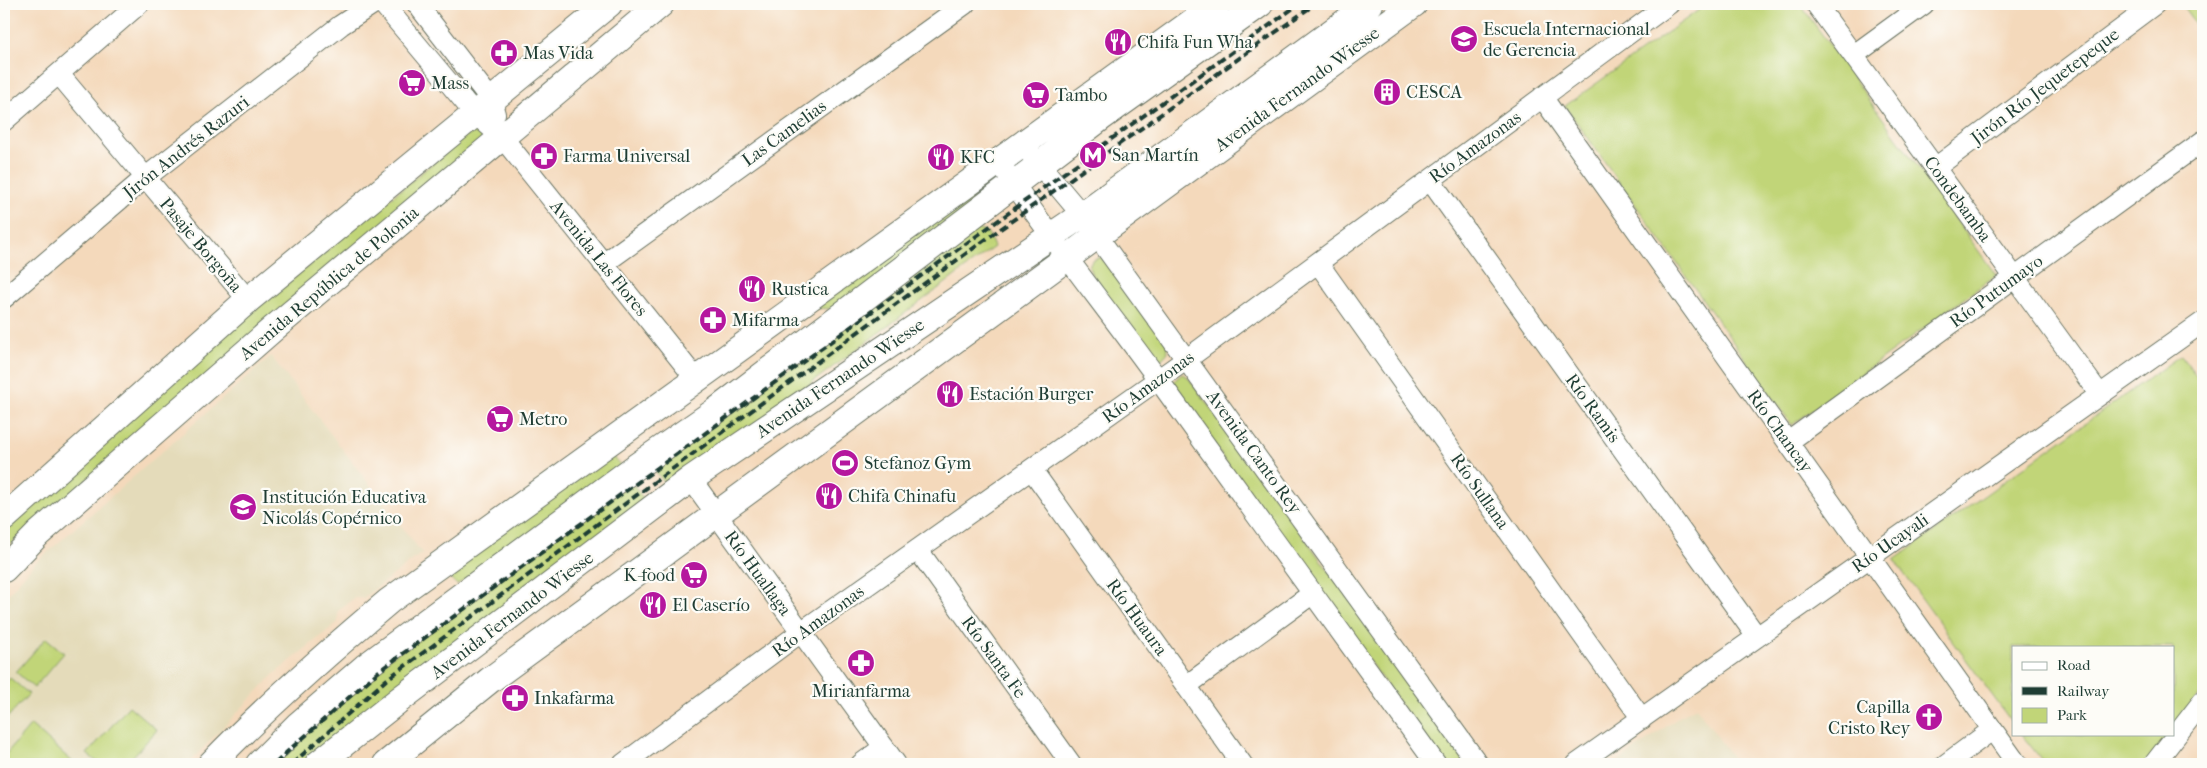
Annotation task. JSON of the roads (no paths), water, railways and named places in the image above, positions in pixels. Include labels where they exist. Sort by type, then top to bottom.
[{"type":"main road","name":"Avenida República de Polonia","points":[[4,518],[248,300],[609,4]]},
{"type":"main road","name":"Avenida República de Polonia","points":[[4,569],[38,534],[274,328],[661,4]]},
{"type":"main road","points":[[211,764],[255,718],[314,664],[389,601],[1216,4]]},
{"type":"main road","points":[[259,764],[299,724],[366,667],[637,466],[717,410],[1102,117],[1260,4]]},
{"type":"main road","name":"Avenida Fernando Wiesse","points":[[386,764],[490,680],[1068,257],[1089,226],[1370,4]]},
{"type":"main road","name":"Avenida Fernando Wiesse","points":[[318,764],[399,700],[690,479],[1050,237],[1089,226],[1414,4]]},
{"type":"street","points":[[4,121],[139,4]]},
{"type":"street","name":"Jirón Andrés Razuri","points":[[4,298],[145,178],[373,4]]},
{"type":"street","name":"Avenida Las Flores","points":[[384,4],[483,106]]},
{"type":"street","name":"Avenida Las Flores","points":[[417,4],[502,137],[696,379]]},
{"type":"street","name":"Las Camelias","points":[[603,264],[965,4]]},
{"type":"street","name":"Río Amazonas","points":[[624,764],[801,632],[1159,380],[1668,4]]},
{"type":"street","name":"Condebamba","points":[[1816,4],[2100,395]]},
{"type":"street","points":[[1854,55],[1924,4]]},
{"type":"street","name":"Jirón Río Jequetepeque","points":[[1935,168],[2155,4]]},
{"type":"street","name":"Pasaje Borgoña","points":[[59,74],[248,300]]},
{"type":"street","name":"Río Chancay","points":[[1542,98],[2017,764]]},
{"type":"street","name":"Río Putumayo","points":[[1788,442],[2203,141]]},
{"type":"street","name":"Avenida Canto Rey","points":[[1023,144],[1089,226],[1187,359],[1478,764]]},
{"type":"street","name":"Avenida Canto Rey","points":[[999,162],[1050,237],[1068,257],[1159,380],[1436,764]]},
{"type":"street","name":"Río Ramis","points":[[1430,180],[1757,637]]},
{"type":"street","name":"Río Sullana","points":[[1318,263],[1642,718]]},
{"type":"street","name":"Río Ucayali","points":[[1577,764],[2203,322]]},
{"type":"street","name":"Río Huaura","points":[[1032,470],[1242,764]]},
{"type":"street","name":"Río Huallaga","points":[[690,479],[896,764]]},
{"type":"street","name":"Río Santa Fe","points":[[918,550],[1071,764]]},
{"type":"street","points":[[1186,686],[1305,599]]},
{"type":"street","points":[[2154,764],[2203,701]]},
{"type":"street","points":[[1946,764],[1992,730]]},
{"type":"street","points":[[861,764],[884,747]]},
{"type":"railway","points":[[275,764],[379,671],[907,286],[1299,4]]},
{"type":"railway","points":[[292,764],[386,680],[911,293],[1315,4]]},
{"type":"place","name":"Escuela Internacional de Gerencia","points":[[1464,39]]},
{"type":"place","name":"Chifa Fun Wha","points":[[1118,42]]},
{"type":"place","name":"Mas Vida","points":[[504,53]]},
{"type":"place","name":"Mass","points":[[412,83]]},
{"type":"place","name":"CESCA","points":[[1387,92]]},
{"type":"place","name":"Tambo","points":[[1036,95]]},
{"type":"place","name":"San Martín","points":[[1093,155]]},
{"type":"place","name":"Farma Universal","points":[[544,156]]},
{"type":"place","name":"KFC","points":[[941,157]]},
{"type":"place","name":"Rustica","points":[[752,289]]},
{"type":"place","name":"Mifarma","points":[[713,320]]},
{"type":"place","name":"Estación Burger","points":[[950,394]]},
{"type":"place","name":"Metro","points":[[500,419]]},
{"type":"place","name":"Stefanoz Gym","points":[[845,463]]},
{"type":"place","name":"Chifa Chinafu","points":[[829,496]]},
{"type":"place","name":"Institución Educativa Nicolás Copérnico","points":[[243,507]]},
{"type":"place","name":"K-food","points":[[694,575]]},
{"type":"place","name":"El Caserío","points":[[653,605]]},
{"type":"place","name":"Mirianfarma","points":[[861,663]]},
{"type":"place","name":"Inkafarma","points":[[515,698]]},
{"type":"place","name":"Capilla Cristo Rey","points":[[1929,717]]}]
